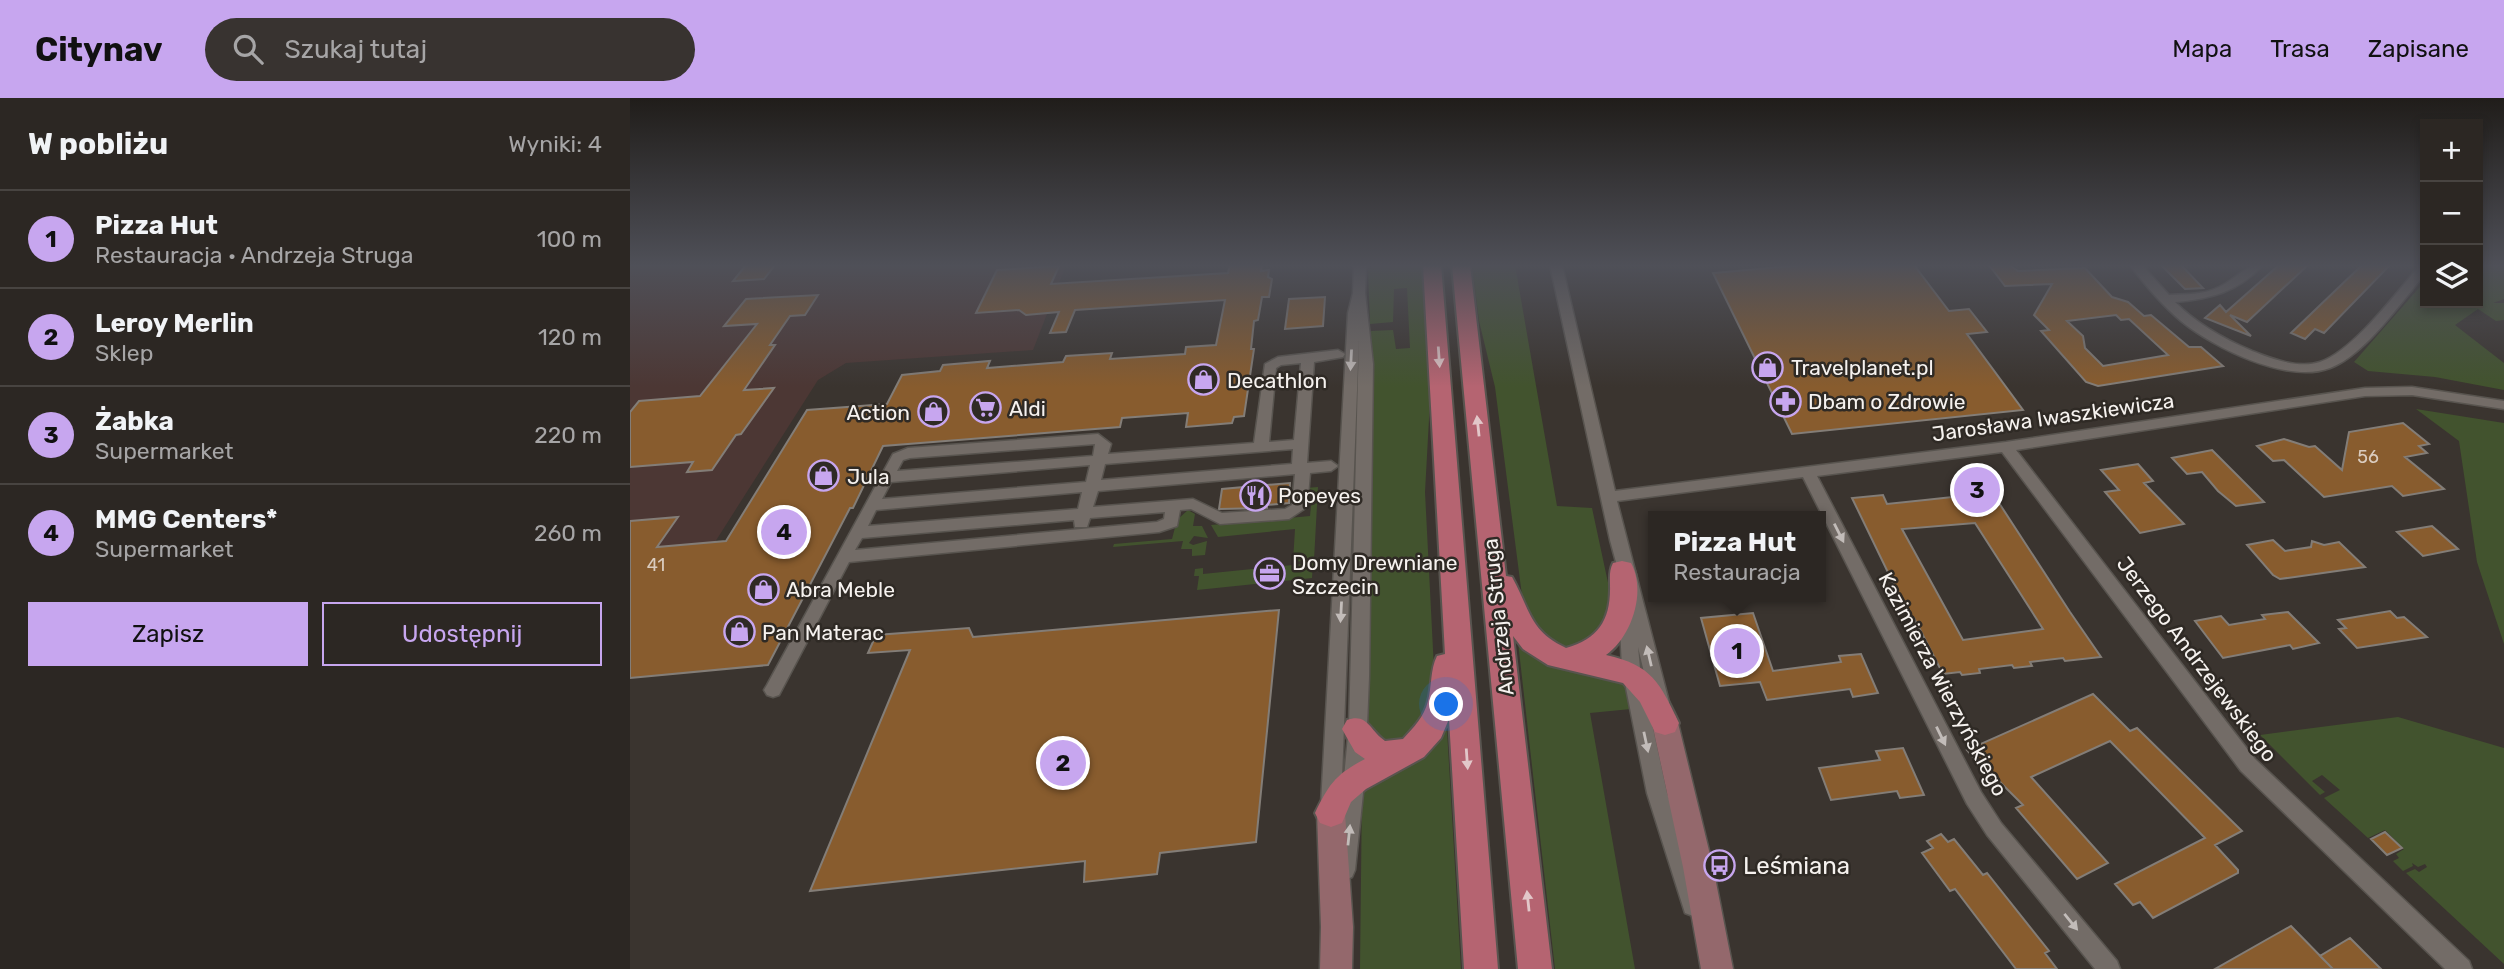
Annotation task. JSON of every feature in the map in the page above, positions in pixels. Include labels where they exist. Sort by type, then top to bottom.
[{"type":"main road","name":"Andrzeja Struga","points":[[1435,306],[1481,969]]},
{"type":"main road","name":"Andrzeja Struga","points":[[1465,306],[1535,969]]},
{"type":"main road","points":[[1485,494],[1504,584],[1513,611],[1533,642],[1564,659],[1618,669],[1633,676],[1650,694],[1665,723]]},
{"type":"main road","points":[[1331,813],[1341,791],[1413,749],[1434,726],[1446,692],[1450,520]]},
{"type":"main road","points":[[1564,659],[1596,648],[1617,627],[1624,603],[1622,570]]},
{"type":"main road","points":[[1357,729],[1364,742],[1381,753],[1396,754],[1413,749]]},
{"type":"street","points":[[1336,969],[1337,927],[1331,813],[1355,306]]},
{"type":"street","points":[[1337,927],[1356,780],[1366,340],[1361,306]]},
{"type":"street","points":[[1565,306],[1618,540],[1640,617],[1665,723],[1703,889],[1717,969]]},
{"type":"street","points":[[2173,306],[2205,332],[2250,354],[2290,367],[2317,368],[2328,365],[2360,338],[2390,306]]},
{"type":"street","points":[[1261,447],[1270,367],[1278,361],[1338,354]]},
{"type":"street","points":[[856,533],[1193,504],[1220,519],[1293,513],[1300,507],[1301,444],[1308,359]]},
{"type":"street","name":"Jarosława Iwaszkiewicza","points":[[1608,497],[2006,447],[2383,391],[2428,392],[2504,405]]},
{"type":"street","points":[[773,690],[898,457],[908,453],[1098,439],[1104,444],[1078,535]]},
{"type":"street","points":[[886,477],[1301,444]]},
{"type":"street","name":"Jerzego Andrzejewskiego","points":[[2006,447],[2248,765],[2461,969]]},
{"type":"street","points":[[871,505],[1331,466]]},
{"type":"street","name":"Kazimierza Wierzyńskiego","points":[[1808,472],[1974,799],[1994,829],[2109,969]]},
{"type":"street","points":[[843,557],[1166,526],[1171,522],[1173,506]]},
{"type":"street","points":[[1618,540],[1633,676],[1662,810],[1711,969]]},
{"type":"shaded area","points":[[630,306],[1050,306],[1033,350],[846,363],[818,380],[689,583],[630,588]]},
{"type":"green space","points":[[1369,306],[1393,306],[1393,322],[1370,324]]},
{"type":"green space","points":[[1408,306],[1424,306],[1430,401],[1425,492],[1435,689],[1434,699],[1410,738],[1388,741],[1370,730],[1364,711],[1371,331],[1393,330],[1396,349],[1410,348]]},
{"type":"green space","points":[[1477,306],[1522,306],[1557,506],[1592,508],[1613,606],[1602,633],[1575,649],[1553,646],[1524,611],[1495,387]]},
{"type":"green space","points":[[2403,306],[2483,308],[2483,306],[2504,306],[2504,320],[2496,321],[2478,309],[2455,325],[2504,363],[2504,390],[2435,377],[2368,371],[2354,362]]},
{"type":"green space","points":[[2416,409],[2504,423],[2504,644],[2477,562],[2459,441]]},
{"type":"green space","points":[[1318,487],[1314,560],[1293,562],[1295,529],[1218,537],[1211,525],[1310,516],[1312,496],[1306,494],[1306,488]]},
{"type":"green space","points":[[1188,510],[1195,514],[1193,526],[1202,526],[1208,538],[1194,536],[1189,543],[1193,545],[1207,541],[1205,555],[1192,556],[1192,549],[1181,549],[1183,541],[1113,547],[1114,544],[1172,539],[1177,520]]},
{"type":"green space","points":[[1313,563],[1312,578],[1197,590],[1199,576],[1194,576],[1195,569],[1203,568],[1203,574]]},
{"type":"green space","points":[[1518,642],[1625,682],[1631,709],[1590,713],[1635,969],[1555,969]]},
{"type":"green space","points":[[2398,717],[2504,748],[2504,964],[2406,873],[2415,869],[2419,872],[2427,867],[2425,864],[2418,867],[2412,863],[2413,866],[2403,871],[2393,861],[2399,858],[2396,854],[2404,849],[2385,830],[2368,838],[2324,798],[2340,790],[2322,775],[2312,781],[2325,792],[2320,795],[2260,735]]},
{"type":"green space","points":[[1447,730],[1461,969],[1360,969],[1362,786]]},
{"type":"building","points":[[741,306],[811,306],[805,315],[790,316],[770,345],[775,345],[744,390],[774,388],[712,470],[687,472],[693,462],[630,467],[630,412],[639,401],[700,396],[757,324],[724,326]]},
{"type":"building","points":[[980,306],[1140,306],[1075,310],[1066,332],[1050,333],[1059,312],[1026,315],[1019,310],[976,313]]},
{"type":"building","points":[[1224,306],[1260,306],[1258,320],[1254,321],[1251,349],[1254,349],[1244,416],[1234,417],[1232,423],[1186,427],[1188,413],[1122,418],[1120,427],[883,446],[853,508],[850,508],[768,665],[630,678],[630,521],[678,517],[657,547],[726,541],[807,410],[887,404],[902,375],[940,371],[943,365],[990,361],[987,368],[1063,362],[1066,356],[1112,353],[1110,359],[1185,354],[1186,347],[1216,345]]},
{"type":"building","points":[[1288,306],[1324,306],[1323,326],[1285,329]]},
{"type":"building","points":[[1729,306],[1945,306],[1949,311],[1969,309],[1987,332],[1967,334],[2023,410],[1792,434]]},
{"type":"building","points":[[2039,306],[2132,306],[2144,316],[2151,315],[2189,347],[2201,347],[2223,366],[2098,386],[2086,382],[2041,331],[2049,330],[2034,315]],"holes":[[[2116,315],[2121,320],[2129,319],[2168,355],[2103,366],[2085,348],[2083,336],[2067,321]]]},
{"type":"building","points":[[2219,306],[2226,312],[2233,306],[2265,306],[2247,322],[2230,315],[2251,336],[2205,318]]},
{"type":"building","points":[[2320,306],[2351,306],[2324,333],[2315,329],[2305,339],[2291,333]]},
{"type":"building","points":[[2403,423],[2429,444],[2419,446],[2427,453],[2405,457],[2444,489],[2403,496],[2392,486],[2324,497],[2284,460],[2273,461],[2257,446],[2284,439],[2309,447],[2315,446],[2342,470],[2349,432]]},
{"type":"building","points":[[2212,450],[2264,502],[2236,506],[2218,491],[2202,472],[2187,474],[2172,458]]},
{"type":"building","points":[[2138,464],[2153,481],[2144,483],[2184,524],[2140,533],[2105,492],[2119,490],[2101,470]]},
{"type":"building","name":"Popeyes","points":[[1290,483],[1289,503],[1267,505],[1267,508],[1219,509],[1222,489]]},
{"type":"building","points":[[1986,483],[2101,657],[2065,661],[2063,658],[2030,662],[2032,666],[2014,668],[2012,665],[1979,669],[1980,673],[1943,674],[1914,618],[1910,618],[1852,498],[1883,495],[1887,504],[1962,496],[1956,486]],"holes":[[[1975,523],[2043,629],[1963,640],[1902,529]]]},
{"type":"building","points":[[2432,526],[2458,549],[2423,556],[2397,532]]},
{"type":"building","points":[[2273,540],[2285,551],[2311,547],[2312,541],[2324,545],[2339,542],[2365,567],[2280,579],[2273,575],[2247,545]]},
{"type":"building","points":[[1279,610],[1256,842],[1160,853],[1157,874],[1084,882],[1085,861],[810,891],[910,650],[868,653],[876,635],[969,628],[973,637]]},
{"type":"building","points":[[2390,611],[2397,618],[2404,617],[2427,637],[2357,648],[2339,629],[2346,628],[2338,620]]},
{"type":"building","points":[[2288,612],[2319,643],[2293,649],[2290,645],[2223,658],[2195,621],[2221,616],[2229,625],[2265,619],[2262,615]]},
{"type":"building","points":[[1753,613],[1773,671],[1841,662],[1839,656],[1861,654],[1878,693],[1853,697],[1850,689],[1767,700],[1760,682],[1720,686],[1701,618]]},
{"type":"building","points":[[2093,694],[2130,731],[2137,728],[2242,831],[2215,845],[2238,873],[2153,918],[2140,902],[2133,905],[2115,884],[2205,838],[2110,741],[2031,777],[2108,863],[2077,879],[2016,808],[2023,805],[1994,776],[1991,778],[1967,750]]},
{"type":"building","points":[[1903,748],[1924,795],[1900,798],[1897,791],[1831,800],[1819,768],[1880,760],[1876,751]]},
{"type":"building","points":[[2385,832],[2402,848],[2387,855],[2371,839]]},
{"type":"building","points":[[1941,834],[1948,842],[1954,839],[1983,875],[1987,873],[2049,951],[2045,953],[2057,969],[2016,969],[1955,889],[1950,891],[1922,853],[1933,848],[1927,841]]},
{"type":"building","points":[[2291,926],[2333,969],[2215,969],[2273,936]]},
{"type":"building","points":[[2350,938],[2381,969],[2333,969],[2320,956]]},
{"type":"place","name":"Travelplanet.pl","points":[[1768,367]]},
{"type":"place","name":"Decathlon","points":[[1204,380]]},
{"type":"place","name":"Dbam o Zdrowie","points":[[1785,401]]},
{"type":"place","name":"Aldi","points":[[986,408]]},
{"type":"place","name":"Action","points":[[933,412]]},
{"type":"place","name":"Jula","points":[[824,476]]},
{"type":"place","name":"Żabka","points":[[1977,490]]},
{"type":"place","name":"Popeyes","points":[[1255,495]]},
{"type":"place","name":"MMG Centers*","points":[[784,532]]},
{"type":"place","name":"Domy Drewniane Szczecin","points":[[1269,574]]},
{"type":"place","name":"Abra Meble","points":[[763,589]]},
{"type":"place","name":"Pan Materac","points":[[739,632]]},
{"type":"place","name":"Pizza Hut","points":[[1737,651]]},
{"type":"place","name":"Leroy Merlin","points":[[1063,763]]},
{"type":"place","name":"Leśmiana","points":[[1720,866]]}]
